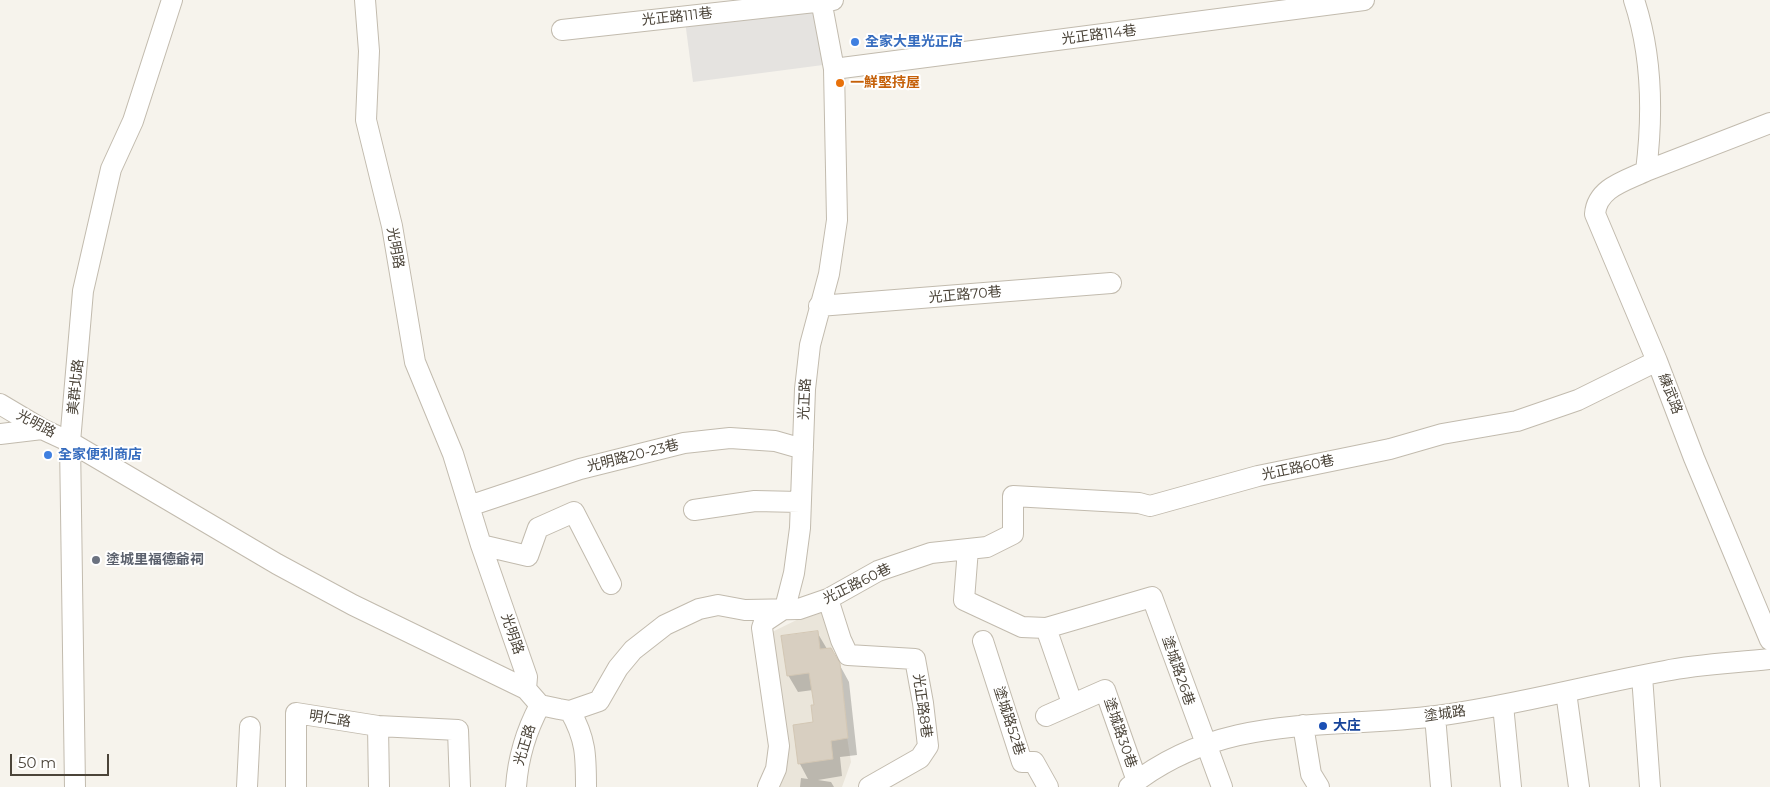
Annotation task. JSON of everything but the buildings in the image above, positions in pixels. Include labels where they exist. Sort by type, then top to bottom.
[{"type":"street","name":"美群北路","points":[[75,787],[70,442],[85,282],[111,169],[133,121],[172,0]]},
{"type":"street","name":"光明路","points":[[0,404],[42,429],[70,442],[277,564],[353,605],[526,689],[527,677],[481,545],[453,454],[415,362],[392,226],[366,120],[369,50],[365,0]]},
{"type":"street","name":"光正路","points":[[785,608],[794,573],[800,528],[810,345],[829,274],[837,220],[834,69],[825,0]]},
{"type":"street","name":"光正路111巷","points":[[562,30],[825,0]]},
{"type":"street","name":"光正路114巷","points":[[834,69],[1364,0]]},
{"type":"street","points":[[1634,0],[1644,29],[1651,130],[1646,171]]},
{"type":"street","name":"練武路","points":[[1770,123],[1646,171],[1601,195],[1596,203],[1595,214],[1658,361],[1694,458],[1770,640]]},
{"type":"street","name":"光正路70巷","points":[[819,306],[1111,283]]},
{"type":"street","name":"光正路60巷","points":[[570,711],[599,701],[618,668],[634,650],[665,625],[709,606],[718,605],[745,610],[799,609],[828,599],[878,571],[932,553],[987,547],[1013,534],[1013,496],[1139,503],[1150,506],[1258,476],[1390,448],[1442,434],[1517,421],[1578,400],[1658,361]]},
{"type":"street","points":[[0,434],[42,429]]},
{"type":"street","name":"光明路20-23巷","points":[[469,506],[580,468],[684,443],[730,438],[775,441],[803,449]]},
{"type":"street","points":[[694,510],[755,501],[800,502]]},
{"type":"street","points":[[481,545],[528,556],[538,528],[574,512],[611,584]]},
{"type":"street","points":[[968,549],[964,600],[1022,627],[1046,628],[1072,703]]},
{"type":"street","name":"塗城路26巷","points":[[1046,628],[1152,597],[1222,787]]},
{"type":"street","name":"光正路8巷","points":[[828,599],[841,640],[848,655],[915,659],[928,746],[920,758],[869,787]]},
{"type":"street","points":[[768,787],[776,769],[779,746],[762,628],[764,622],[785,608]]},
{"type":"street","name":"塗城路52巷","points":[[983,641],[1022,762],[1034,762],[1048,787]]},
{"type":"street","name":"塗城路","points":[[1133,784],[1162,764],[1205,744],[1268,728],[1435,716],[1503,705],[1680,668],[1770,659]]},
{"type":"street","points":[[1642,676],[1650,787]]},
{"type":"street","points":[[526,689],[540,705],[570,711],[585,746],[586,787]]},
{"type":"street","name":"塗城路30巷","points":[[1046,716],[1105,690],[1133,784]]},
{"type":"street","points":[[1566,692],[1579,787]]},
{"type":"street","name":"光正路","points":[[516,787],[517,765],[532,720],[540,705]]},
{"type":"street","points":[[1503,705],[1511,787]]},
{"type":"street","name":"明仁路","points":[[296,787],[296,713],[378,726]]},
{"type":"street","points":[[1435,716],[1441,787]]},
{"type":"street","points":[[1303,725],[1311,774],[1320,787]]},
{"type":"street","points":[[379,787],[378,726],[458,730],[460,787]]},
{"type":"street","points":[[247,787],[250,727]]},
{"type":"shaded area","points":[[815,4],[823,65],[693,82],[685,21]]},
{"type":"shaded area","points":[[819,609],[827,611],[851,762],[842,787],[780,787],[787,762],[768,634]]},
{"type":"place","name":"全家大里光正店","points":[[855,42]]},
{"type":"place","name":"一鮮堅持屋","points":[[840,83]]},
{"type":"place","name":"全家便利商店","points":[[48,455]]},
{"type":"place","name":"塗城里福德爺祠","points":[[96,560]]},
{"type":"place","name":"大庄","points":[[1323,726]]}]
